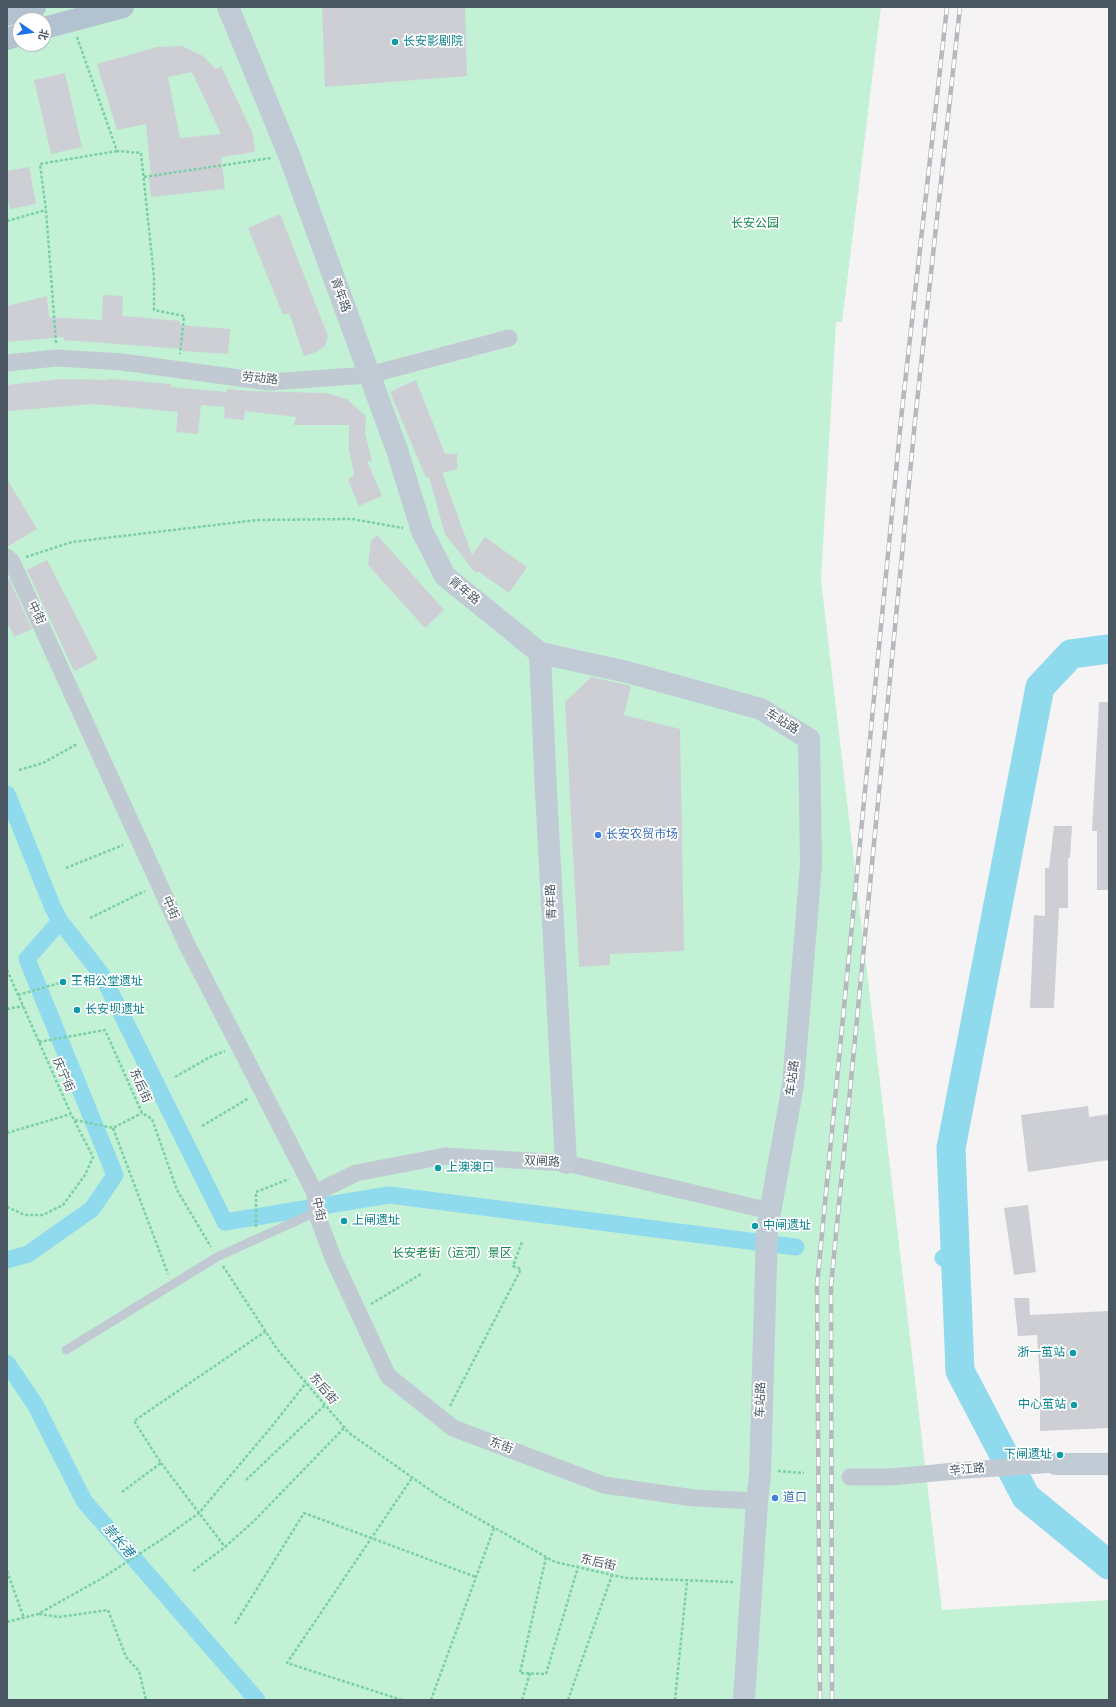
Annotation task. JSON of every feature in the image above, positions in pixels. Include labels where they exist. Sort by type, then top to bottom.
[{"type":"main road","points":[[7,15],[35,7]]},
{"type":"main road","points":[[52,26],[123,7]]},
{"type":"street","name":"青年路","points":[[228,7],[289,155],[397,450],[422,531],[445,576],[540,653],[566,1163]]},
{"type":"street","name":"劳动路","points":[[7,363],[57,358],[122,362],[179,368],[269,382],[369,375],[508,338]]},
{"type":"street","name":"中街","points":[[10,560],[186,943],[304,1173],[333,1258]]},
{"type":"street","name":"车站路","points":[[540,653],[627,672],[761,709],[809,739],[811,864],[793,1085],[769,1220],[760,1475],[744,1700]]},
{"type":"street","name":"双闸路","points":[[315,1203],[356,1173],[445,1156],[566,1163],[769,1220]]},
{"type":"street","name":"东街","points":[[333,1258],[388,1376],[454,1428],[604,1485],[694,1498],[757,1501]]},
{"type":"street","name":"辛江路","points":[[850,1477],[891,1477],[1056,1464],[1109,1464]]},
{"type":"lane","points":[[66,1350],[217,1258],[315,1203]]},
{"type":"path","points":[[72,20],[117,151]]},
{"type":"path","points":[[57,358],[46,210],[40,164],[117,151],[141,153],[154,277],[154,310],[184,316],[179,368]]},
{"type":"path","points":[[144,177],[289,155]]},
{"type":"path","points":[[7,221],[46,210]]},
{"type":"path","points":[[10,560],[72,542],[257,520],[352,519],[422,531]]},
{"type":"path","points":[[19,770],[43,763],[92,736]]},
{"type":"path","points":[[66,868],[139,839]]},
{"type":"path","points":[[90,918],[159,884]]},
{"type":"path","name":"庆宁街","points":[[7,970],[71,1114],[93,1157],[85,1175],[63,1206],[44,1215],[24,1215],[7,1207]]},
{"type":"path","points":[[18,994],[63,982]]},
{"type":"path","points":[[7,1010],[23,1006]]},
{"type":"path","name":"东后街","points":[[39,1042],[105,1030],[142,1113],[152,1120],[177,1190],[217,1258],[277,1349],[349,1433],[440,1497],[555,1562],[626,1578],[752,1583]]},
{"type":"path","points":[[175,1077],[210,1057],[239,1046]]},
{"type":"path","points":[[202,1126],[262,1090]]},
{"type":"path","points":[[74,1120],[113,1128],[142,1113]]},
{"type":"path","points":[[7,1133],[71,1114]]},
{"type":"path","points":[[113,1128],[172,1285]]},
{"type":"path","points":[[256,1230],[256,1192],[304,1173]]},
{"type":"path","points":[[442,1420],[521,1269],[513,1266],[522,1242]]},
{"type":"path","points":[[358,1312],[421,1274]]},
{"type":"path","points":[[225,1547],[161,1463],[134,1421],[266,1331]]},
{"type":"path","points":[[7,1622],[38,1614],[99,1580],[164,1538],[199,1513],[273,1425],[306,1383]]},
{"type":"path","points":[[246,1480],[325,1405]]},
{"type":"path","points":[[193,1571],[225,1547],[254,1521],[344,1428]]},
{"type":"path","points":[[122,1492],[161,1463]]},
{"type":"path","points":[[759,1470],[804,1473]]},
{"type":"path","points":[[402,1700],[287,1663],[412,1478]]},
{"type":"path","points":[[235,1624],[304,1513],[476,1577]]},
{"type":"path","points":[[431,1700],[494,1528]]},
{"type":"path","points":[[546,1557],[520,1673],[546,1674],[578,1567]]},
{"type":"path","points":[[7,1570],[24,1618]]},
{"type":"path","points":[[568,1700],[612,1575]]},
{"type":"path","points":[[675,1700],[687,1581]]},
{"type":"path","points":[[38,1614],[59,1617],[108,1610],[126,1657],[139,1671],[146,1700]]},
{"type":"path","points":[[522,1700],[530,1673]]},
{"type":"green space","name":"长安老街（运河）景区","points":[[7,7],[881,7],[842,322],[836,322],[821,580],[942,1610],[1109,1600],[1109,1700],[7,1700]]},
{"type":"building","name":"长安影剧院","points":[[465,7],[467,76],[325,87],[322,8]]},
{"type":"building","points":[[182,46],[203,56],[215,69],[221,66],[253,134],[255,152],[221,157],[225,189],[151,197],[149,178],[151,178],[146,124],[117,130],[97,64],[157,47]],"holes":[[[192,72],[221,134],[180,138],[168,77]]]},
{"type":"building","points":[[65,73],[82,147],[51,154],[34,80]]},
{"type":"building","points":[[29,167],[36,204],[10,209],[7,194],[7,171]]},
{"type":"building","points":[[280,214],[328,336],[325,346],[316,352],[304,356],[289,313],[283,315],[248,228]]},
{"type":"building","points":[[103,295],[123,296],[122,316],[180,321],[180,325],[230,329],[228,354],[63,340],[64,337],[7,342],[7,306],[47,296],[49,317],[102,320]]},
{"type":"building","points":[[60,379],[109,379],[171,384],[171,387],[227,392],[227,389],[326,393],[347,399],[366,416],[365,433],[372,461],[367,461],[382,496],[359,506],[348,480],[354,475],[349,452],[349,425],[294,425],[296,417],[245,411],[244,420],[224,418],[225,407],[201,405],[198,434],[176,432],[178,412],[95,404],[7,411],[7,385]]},
{"type":"building","points":[[416,380],[445,454],[457,454],[457,469],[442,473],[472,555],[485,537],[527,567],[509,593],[478,571],[476,573],[445,534],[429,477],[426,478],[390,392]]},
{"type":"building","points":[[7,479],[37,529],[7,547]]},
{"type":"building","points":[[377,535],[444,610],[425,628],[368,565],[371,541]]},
{"type":"building","points":[[47,560],[98,659],[74,671],[27,570]]},
{"type":"building","points":[[9,579],[32,629],[14,637],[7,622],[7,580]]},
{"type":"building","points":[[591,677],[631,686],[624,715],[680,729],[684,951],[610,954],[610,965],[579,967],[565,702]]},
{"type":"building","points":[[1099,702],[1109,702],[1109,890],[1097,890],[1097,831],[1092,831]]},
{"type":"building","points":[[1054,826],[1072,826],[1070,858],[1068,858],[1068,908],[1059,908],[1054,1008],[1030,1008],[1034,915],[1045,916],[1045,868],[1049,868]]},
{"type":"building","points":[[1088,1106],[1089,1117],[1109,1114],[1109,1160],[1028,1172],[1021,1115]]},
{"type":"building","points":[[1028,1205],[1036,1272],[1014,1275],[1004,1208]]},
{"type":"building","points":[[1014,1298],[1029,1298],[1030,1315],[1109,1311],[1109,1428],[1040,1431],[1040,1381],[1037,1335],[1018,1336]]},
{"type":"waterway","points":[[1109,649],[1071,654],[1040,687],[951,1148],[960,1371],[1026,1497],[1109,1565]]},
{"type":"waterway","points":[[7,794],[53,908],[60,921],[102,975],[225,1222],[389,1195],[796,1247]]},
{"type":"waterway","points":[[7,1260],[28,1254],[92,1209],[115,1175],[27,959],[60,921]]},
{"type":"waterway","points":[[943,1258],[956,1259]]},
{"type":"waterway","name":"崇长港","points":[[7,1363],[36,1406],[84,1501],[257,1700]]},
{"type":"railway","points":[[820,1700],[817,1285],[902,410],[947,7]]},
{"type":"railway","points":[[832,1700],[831,1286],[916,411],[960,7]]},
{"type":"place","name":"长安影剧院","points":[[395,42]]},
{"type":"place","name":"长安农贸市场","points":[[598,835]]},
{"type":"place","name":"王相公堂遗址","points":[[63,982]]},
{"type":"place","name":"长安坝遗址","points":[[77,1010]]},
{"type":"place","name":"上澳澳口","points":[[438,1168]]},
{"type":"place","name":"上闸遗址","points":[[344,1221]]},
{"type":"place","name":"中闸遗址","points":[[755,1226]]},
{"type":"place","name":"浙一茧站","points":[[1073,1353]]},
{"type":"place","name":"中心茧站","points":[[1074,1405]]},
{"type":"place","name":"下闸遗址","points":[[1060,1455]]},
{"type":"place","name":"道口","points":[[775,1498]]},
{"type":"park label","name":"长安公园","points":[[755,224]]}]
